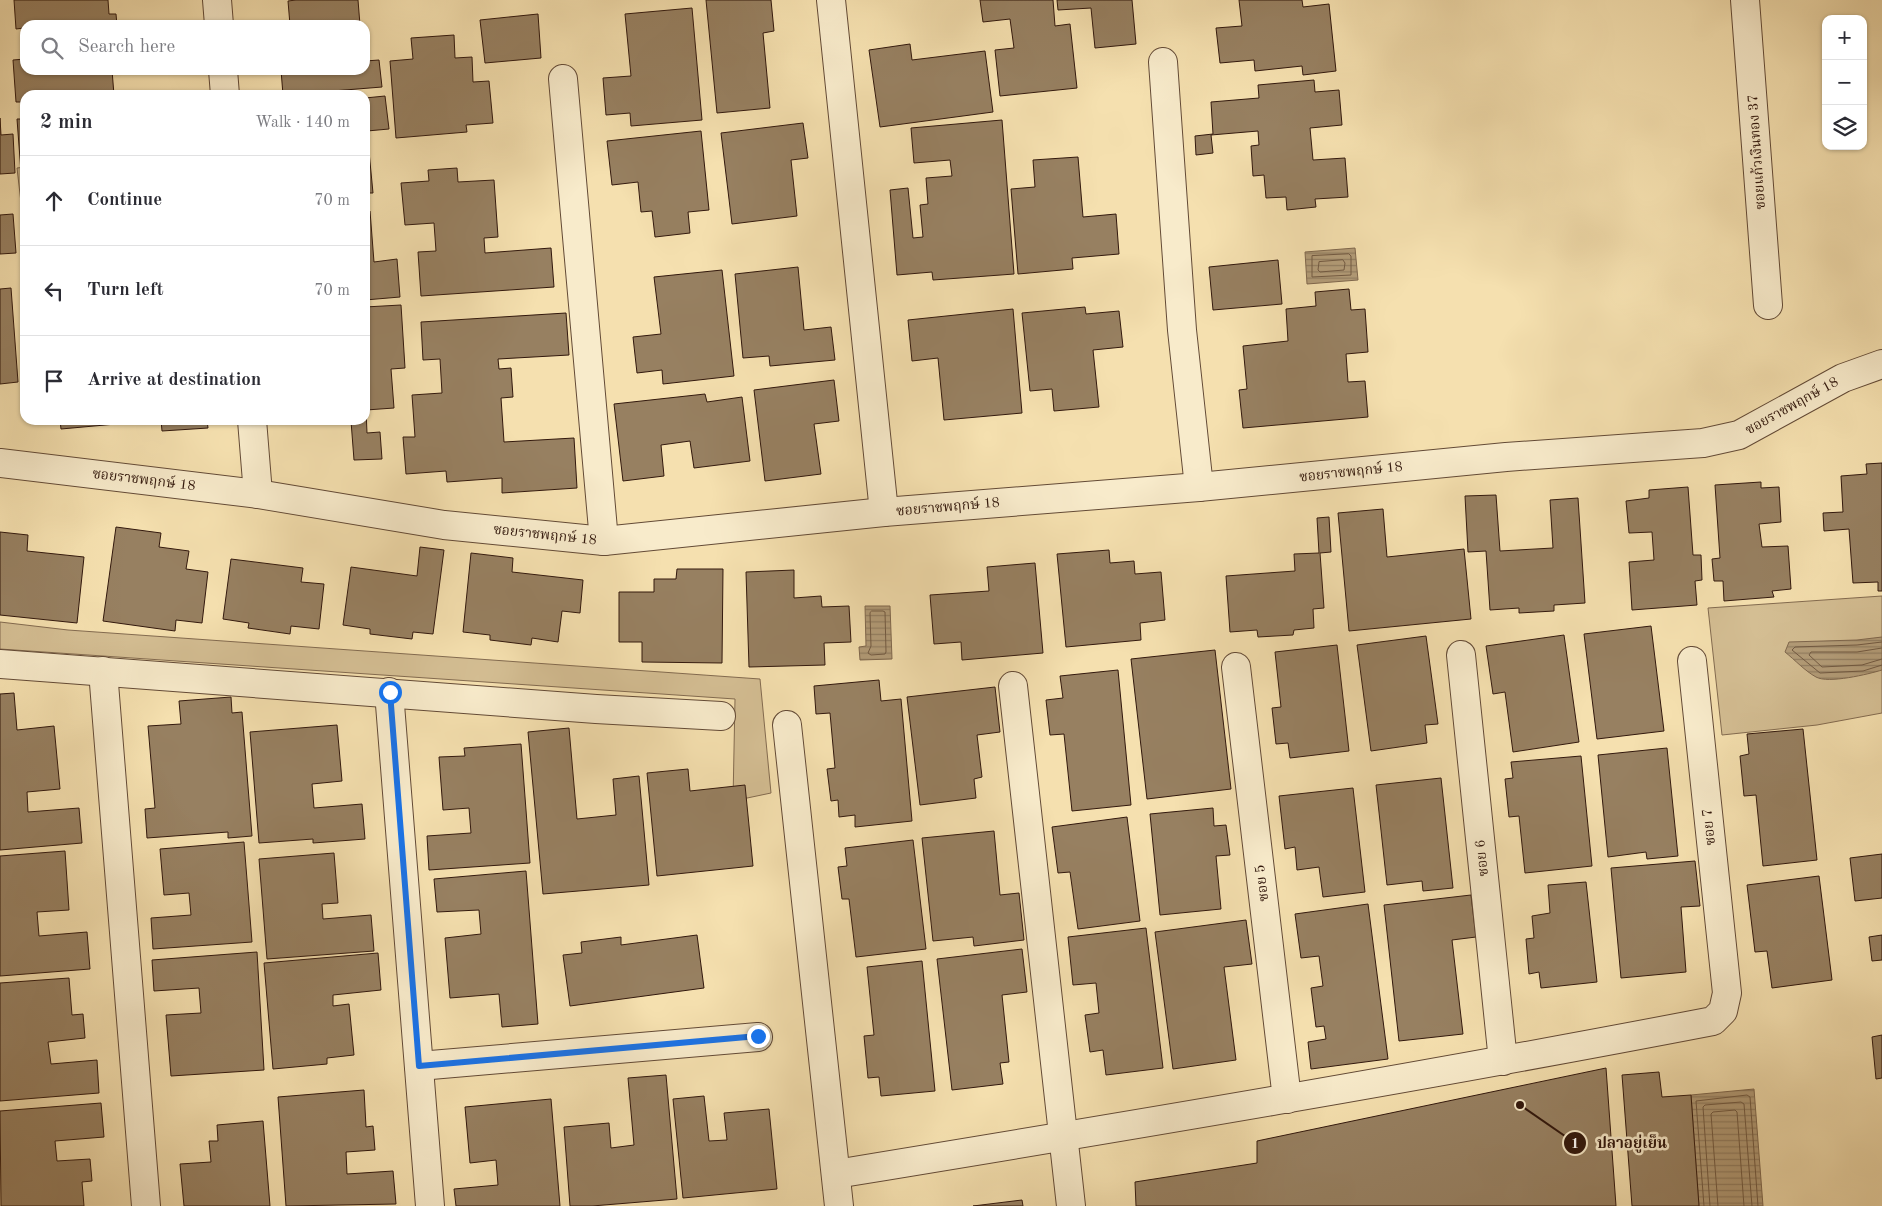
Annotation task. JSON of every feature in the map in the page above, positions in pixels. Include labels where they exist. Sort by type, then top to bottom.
[{"type":"street","points":[[217,0],[219,20]]},
{"type":"street","points":[[831,0],[884,512]]},
{"type":"street","name":"ซอยแก้วเงินทอง 37","points":[[1745,0],[1768,304]]},
{"type":"street","points":[[1163,62],[1182,330],[1199,487]]},
{"type":"street","points":[[223,75],[225,90]]},
{"type":"street","points":[[563,79],[604,541]]},
{"type":"street","name":"ซอยราชพฤกษ์ 18","points":[[0,462],[258,494],[444,525],[604,541],[884,512],[1199,487],[1506,457],[1702,443],[1739,435],[1843,378],[1882,364]]},
{"type":"street","points":[[252,425],[258,494]]},
{"type":"street","name":"ซอย 6","points":[[1461,655],[1504,1061]]},
{"type":"street","name":"ซอย 7","points":[[1504,1061],[1713,1021],[1723,1011],[1727,993],[1692,661]]},
{"type":"street","points":[[0,664],[721,716]]},
{"type":"street","name":"ซอย 5","points":[[1236,667],[1287,1099]]},
{"type":"street","points":[[104,670],[146,1206]]},
{"type":"street","points":[[1013,686],[1071,1206]]},
{"type":"street","points":[[390,692],[430,1206]]},
{"type":"street","points":[[787,725],[839,1206]]},
{"type":"street","points":[[419,1066],[758,1036]]},
{"type":"street","points":[[836,1174],[1504,1061]]},
{"type":"shaded area","points":[[17,168],[20,168],[20,194]]},
{"type":"shaded area","points":[[1882,596],[1882,713],[1817,725],[1722,735],[1708,608]]},
{"type":"shaded area","points":[[0,622],[68,630],[760,679],[771,793],[733,801],[735,699],[0,649]]},
{"type":"water","points":[[1355,248],[1358,280],[1307,284],[1305,252]]},
{"type":"water","points":[[865,606],[890,606],[892,659],[860,660],[859,647],[866,646]]},
{"type":"water","points":[[1882,637],[1882,670],[1849,678],[1822,679],[1816,677],[1785,652],[1789,642],[1857,640]]},
{"type":"water","points":[[1754,1089],[1763,1206],[1699,1206],[1691,1095]]},
{"type":"building","points":[[14,0],[108,0],[109,14],[116,14],[117,20],[20,20],[20,28],[16,29]]},
{"type":"building","points":[[358,0],[360,20],[290,20],[288,1]]},
{"type":"building","points":[[706,0],[771,0],[774,31],[763,33],[770,108],[717,113]]},
{"type":"building","points":[[980,0],[1053,0],[1055,26],[1070,24],[1077,88],[1000,96],[995,50],[1014,48],[1010,19],[983,22]]},
{"type":"building","points":[[1057,0],[1132,0],[1136,44],[1095,48],[1091,8],[1058,10]]},
{"type":"building","points":[[1239,0],[1302,0],[1303,7],[1329,4],[1336,71],[1303,75],[1302,66],[1255,71],[1254,60],[1220,63],[1216,28],[1242,26]]},
{"type":"building","points":[[692,8],[702,120],[631,126],[630,113],[606,115],[603,78],[631,76],[625,14]]},
{"type":"building","points":[[538,14],[541,58],[485,63],[480,20]]},
{"type":"building","points":[[454,35],[455,58],[472,57],[473,82],[489,81],[493,123],[466,125],[467,132],[396,138],[390,61],[413,59],[411,38]]},
{"type":"building","points":[[910,44],[912,60],[985,51],[993,112],[880,127],[869,50]]},
{"type":"building","points":[[20,59],[20,75],[112,75],[114,90],[20,90],[20,102],[16,102],[13,60]]},
{"type":"building","points":[[379,60],[382,87],[345,90],[283,90],[281,75],[370,75],[370,61]]},
{"type":"building","points":[[1314,80],[1315,92],[1339,90],[1342,125],[1310,128],[1313,160],[1345,158],[1348,197],[1315,199],[1316,207],[1287,210],[1286,197],[1266,198],[1264,175],[1253,176],[1251,146],[1259,145],[1258,131],[1211,135],[1213,153],[1196,155],[1195,136],[1213,134],[1211,102],[1259,98],[1258,85]]},
{"type":"building","points":[[385,96],[389,129],[370,131],[370,98]]},
{"type":"building","points":[[0,118],[1,135],[13,134],[15,173],[0,174]]},
{"type":"building","points":[[17,119],[20,119],[20,159]]},
{"type":"building","points":[[1002,120],[1014,274],[933,280],[932,272],[897,275],[890,190],[908,188],[913,238],[923,237],[920,205],[928,204],[926,178],[952,176],[950,160],[914,163],[911,128]]},
{"type":"building","points":[[803,123],[808,158],[791,160],[797,216],[732,224],[721,133]]},
{"type":"building","points":[[701,131],[709,210],[688,212],[690,233],[655,237],[652,211],[641,212],[638,182],[612,185],[607,141]]},
{"type":"building","points":[[1078,157],[1083,217],[1116,214],[1119,254],[1072,258],[1073,269],[1018,274],[1011,189],[1035,187],[1033,160]]},
{"type":"building","points":[[370,162],[373,193],[370,193]]},
{"type":"building","points":[[457,168],[458,182],[494,180],[498,237],[484,238],[485,253],[551,248],[554,287],[421,296],[418,252],[436,251],[434,223],[405,225],[401,183],[429,181],[428,170]]},
{"type":"building","points":[[370,211],[374,262],[397,259],[400,297],[370,300]]},
{"type":"building","points":[[13,214],[16,253],[0,254],[0,215]]},
{"type":"building","points":[[1278,260],[1282,304],[1213,310],[1209,267]]},
{"type":"building","points":[[798,267],[804,330],[831,327],[835,360],[770,366],[769,356],[743,358],[735,274]]},
{"type":"building","points":[[722,270],[734,376],[663,384],[662,370],[637,373],[633,337],[661,334],[654,277]]},
{"type":"building","points":[[11,288],[18,382],[0,384],[0,289]]},
{"type":"building","points":[[1349,289],[1351,310],[1365,309],[1368,352],[1346,354],[1348,382],[1365,381],[1368,417],[1243,428],[1239,390],[1247,389],[1243,346],[1288,341],[1286,309],[1316,306],[1315,292]]},
{"type":"building","points":[[401,305],[405,368],[391,369],[394,408],[370,410],[370,307]]},
{"type":"building","points":[[1085,307],[1086,314],[1119,311],[1123,347],[1093,350],[1099,407],[1054,411],[1052,389],[1030,391],[1022,313]]},
{"type":"building","points":[[1013,309],[1022,413],[944,420],[938,358],[912,361],[908,320]]},
{"type":"building","points":[[566,313],[569,355],[498,359],[499,369],[511,368],[513,397],[501,398],[504,442],[574,438],[577,488],[502,493],[502,478],[447,482],[446,471],[406,474],[403,437],[415,437],[412,395],[442,393],[440,359],[423,360],[421,322]]},
{"type":"building","points":[[834,380],[839,421],[814,424],[821,474],[765,481],[754,390]]},
{"type":"building","points":[[705,394],[707,402],[742,397],[750,461],[694,468],[690,441],[661,445],[664,476],[623,481],[614,404]]},
{"type":"building","points":[[61,425],[105,425],[61,429]]},
{"type":"building","points":[[161,425],[208,425],[208,428],[162,431]]},
{"type":"building","points":[[351,425],[367,425],[367,433],[380,432],[382,459],[354,460]]},
{"type":"building","points":[[1882,463],[1882,591],[1878,591],[1878,582],[1853,583],[1849,529],[1824,531],[1823,513],[1843,512],[1841,476],[1867,474],[1866,464]]},
{"type":"building","points":[[1761,482],[1761,488],[1779,487],[1781,522],[1759,524],[1762,547],[1788,546],[1791,589],[1772,591],[1774,597],[1724,601],[1723,581],[1714,581],[1712,559],[1720,558],[1715,485]]},
{"type":"building","points":[[1688,487],[1693,555],[1701,555],[1702,580],[1695,581],[1697,605],[1632,610],[1629,562],[1654,560],[1652,532],[1629,533],[1626,501],[1649,498],[1649,490]]},
{"type":"building","points":[[1496,495],[1500,551],[1553,548],[1550,500],[1578,498],[1585,603],[1554,605],[1554,611],[1519,613],[1519,608],[1490,610],[1486,551],[1468,552],[1465,496]]},
{"type":"building","points":[[1383,509],[1387,557],[1464,549],[1471,619],[1349,631],[1338,513]]},
{"type":"building","points":[[1329,517],[1331,552],[1320,553],[1324,608],[1313,609],[1314,628],[1294,630],[1293,635],[1258,637],[1257,630],[1230,632],[1226,576],[1295,571],[1294,554],[1319,553],[1317,518]]},
{"type":"building","points":[[116,527],[161,533],[159,547],[189,551],[186,569],[208,572],[202,623],[176,620],[175,631],[103,621]]},
{"type":"building","points":[[0,532],[28,535],[27,551],[84,557],[77,623],[0,615]]},
{"type":"building","points":[[420,547],[444,550],[433,634],[413,632],[412,639],[370,634],[370,629],[343,625],[351,567],[417,576]]},
{"type":"building","points":[[1109,550],[1110,563],[1134,561],[1135,574],[1161,572],[1165,620],[1140,623],[1141,640],[1066,647],[1057,554]]},
{"type":"building","points":[[471,553],[513,558],[512,572],[583,580],[580,613],[562,611],[558,642],[532,638],[531,645],[490,640],[490,635],[463,632]]},
{"type":"building","points":[[231,559],[303,568],[301,582],[324,584],[319,629],[291,626],[290,634],[248,628],[249,623],[223,619]]},
{"type":"building","points":[[1035,563],[1043,653],[962,660],[961,642],[934,644],[930,595],[989,591],[987,567]]},
{"type":"building","points":[[677,569],[723,569],[722,663],[642,662],[642,642],[619,642],[619,592],[654,592],[654,579],[676,579]]},
{"type":"building","points":[[794,570],[794,598],[821,596],[822,607],[849,606],[851,642],[824,643],[825,665],[749,667],[746,572]]},
{"type":"building","points":[[1651,626],[1664,731],[1597,739],[1584,634]]},
{"type":"building","points":[[1564,635],[1579,742],[1513,752],[1505,692],[1493,694],[1486,646]]},
{"type":"building","points":[[1426,636],[1438,724],[1425,725],[1427,743],[1371,751],[1357,645]]},
{"type":"building","points":[[1337,645],[1349,751],[1290,758],[1288,743],[1276,744],[1272,708],[1281,707],[1275,652]]},
{"type":"building","points":[[1215,650],[1231,789],[1147,799],[1131,659]]},
{"type":"building","points":[[1118,670],[1131,805],[1072,811],[1064,734],[1050,735],[1046,700],[1063,698],[1060,676]]},
{"type":"building","points":[[879,680],[881,701],[901,699],[912,821],[855,827],[855,815],[839,817],[838,800],[831,801],[827,769],[835,768],[830,713],[816,714],[814,686]]},
{"type":"building","points":[[995,687],[1000,732],[977,735],[982,777],[974,779],[976,798],[920,805],[907,697]]},
{"type":"building","points":[[14,693],[17,730],[54,726],[60,789],[27,792],[28,812],[79,808],[82,843],[0,850],[0,694]]},
{"type":"building","points":[[231,697],[232,713],[242,712],[252,836],[228,838],[228,832],[147,838],[145,809],[155,808],[148,726],[181,724],[179,701]]},
{"type":"building","points":[[337,725],[342,781],[312,784],[314,808],[362,804],[365,839],[313,843],[313,839],[259,843],[250,732]]},
{"type":"building","points":[[569,728],[577,819],[616,815],[613,779],[639,776],[649,885],[543,894],[528,732]]},
{"type":"building","points":[[1803,729],[1817,860],[1763,866],[1756,795],[1744,796],[1740,756],[1749,754],[1747,734]]},
{"type":"building","points":[[521,744],[530,863],[429,870],[427,836],[471,833],[469,808],[443,810],[439,757],[465,756],[464,748]]},
{"type":"building","points":[[1667,748],[1678,856],[1647,859],[1646,852],[1608,857],[1598,755]]},
{"type":"building","points":[[1581,756],[1592,866],[1525,873],[1519,816],[1509,817],[1505,779],[1513,778],[1511,762]]},
{"type":"building","points":[[688,769],[690,791],[745,785],[753,866],[657,876],[647,773]]},
{"type":"building","points":[[1441,778],[1453,888],[1423,891],[1422,881],[1387,885],[1376,785]]},
{"type":"building","points":[[1353,788],[1365,892],[1323,897],[1319,867],[1297,870],[1295,847],[1285,849],[1279,796]]},
{"type":"building","points":[[1213,808],[1214,826],[1226,825],[1230,855],[1216,856],[1221,909],[1160,915],[1150,814]]},
{"type":"building","points":[[1127,817],[1140,921],[1078,929],[1070,872],[1058,873],[1052,827]]},
{"type":"building","points":[[994,831],[1000,895],[1019,893],[1024,940],[974,946],[973,937],[933,941],[922,838]]},
{"type":"building","points":[[913,840],[926,949],[856,957],[849,899],[842,899],[838,867],[847,866],[845,848]]},
{"type":"building","points":[[244,842],[252,942],[153,949],[151,918],[191,915],[189,893],[164,895],[160,849]]},
{"type":"building","points":[[65,851],[69,910],[37,912],[39,936],[87,932],[90,969],[0,976],[0,856]]},
{"type":"building","points":[[334,853],[338,903],[322,904],[323,919],[371,915],[374,951],[267,959],[259,859]]},
{"type":"building","points":[[1882,854],[1882,898],[1855,901],[1850,858]]},
{"type":"building","points":[[1695,861],[1700,906],[1681,907],[1686,972],[1621,978],[1611,868]]},
{"type":"building","points":[[526,871],[538,1024],[502,1027],[499,994],[450,998],[445,938],[481,934],[479,910],[437,912],[434,879]]},
{"type":"building","points":[[1819,876],[1832,980],[1772,988],[1767,951],[1755,952],[1747,885]]},
{"type":"building","points":[[1586,882],[1597,982],[1541,988],[1539,972],[1529,974],[1526,939],[1534,938],[1532,916],[1550,913],[1548,885]]},
{"type":"building","points":[[1471,895],[1476,937],[1452,940],[1463,1034],[1399,1041],[1384,905]]},
{"type":"building","points":[[1368,904],[1388,1059],[1311,1069],[1308,1042],[1326,1039],[1324,1026],[1316,1027],[1311,988],[1323,986],[1319,956],[1301,958],[1295,914]]},
{"type":"building","points":[[1246,920],[1252,964],[1224,967],[1236,1060],[1173,1069],[1155,932]]},
{"type":"building","points":[[1146,928],[1163,1068],[1106,1075],[1103,1050],[1090,1052],[1085,1015],[1099,1013],[1096,983],[1073,985],[1068,937]]},
{"type":"building","points":[[697,935],[704,988],[570,1006],[563,955],[582,953],[581,942],[621,937],[621,945]]},
{"type":"building","points":[[1882,935],[1882,960],[1872,961],[1869,937]]},
{"type":"building","points":[[1022,949],[1027,992],[1002,995],[1009,1062],[1000,1063],[1003,1084],[952,1090],[937,959]]},
{"type":"building","points":[[257,952],[264,1070],[171,1076],[166,1015],[201,1013],[199,988],[154,991],[152,960]]},
{"type":"building","points":[[378,953],[381,990],[333,995],[333,1006],[349,1004],[354,1055],[327,1058],[327,1064],[273,1069],[264,963]]},
{"type":"building","points":[[922,961],[935,1091],[881,1096],[879,1077],[868,1078],[864,1036],[874,1035],[867,967]]},
{"type":"building","points":[[69,978],[72,1015],[83,1014],[85,1038],[48,1042],[51,1064],[97,1060],[99,1093],[0,1101],[0,983]]},
{"type":"building","points":[[1882,1035],[1882,1078],[1876,1079],[1872,1037]]},
{"type":"building","points":[[1606,1068],[1616,1206],[1136,1206],[1135,1182],[1257,1163],[1257,1141]]},
{"type":"building","points":[[1659,1072],[1662,1097],[1691,1095],[1699,1206],[1632,1206],[1622,1075]]},
{"type":"building","points":[[666,1075],[677,1199],[570,1206],[564,1127],[609,1123],[611,1148],[634,1145],[628,1078]]},
{"type":"building","points":[[364,1090],[366,1127],[373,1126],[375,1150],[346,1152],[347,1174],[393,1171],[396,1204],[286,1206],[278,1097]]},
{"type":"building","points":[[704,1096],[709,1141],[727,1140],[724,1113],[769,1109],[777,1189],[683,1198],[673,1099]]},
{"type":"building","points":[[551,1099],[560,1206],[456,1206],[454,1189],[498,1185],[496,1160],[470,1163],[465,1107]]},
{"type":"building","points":[[101,1103],[104,1137],[55,1141],[57,1161],[90,1159],[92,1181],[82,1182],[84,1206],[1,1206],[0,1111]]},
{"type":"building","points":[[263,1121],[270,1206],[184,1206],[180,1164],[211,1162],[209,1141],[218,1141],[217,1125]]},
{"type":"building","points":[[1022,1200],[1023,1206],[973,1206]]},
{"type":"place","name":"ปลาอยู่เย็น","points":[[1520,1105]]},
{"type":"route","points":[[390,692],[396,790],[419,1066],[758,1036]]}]
